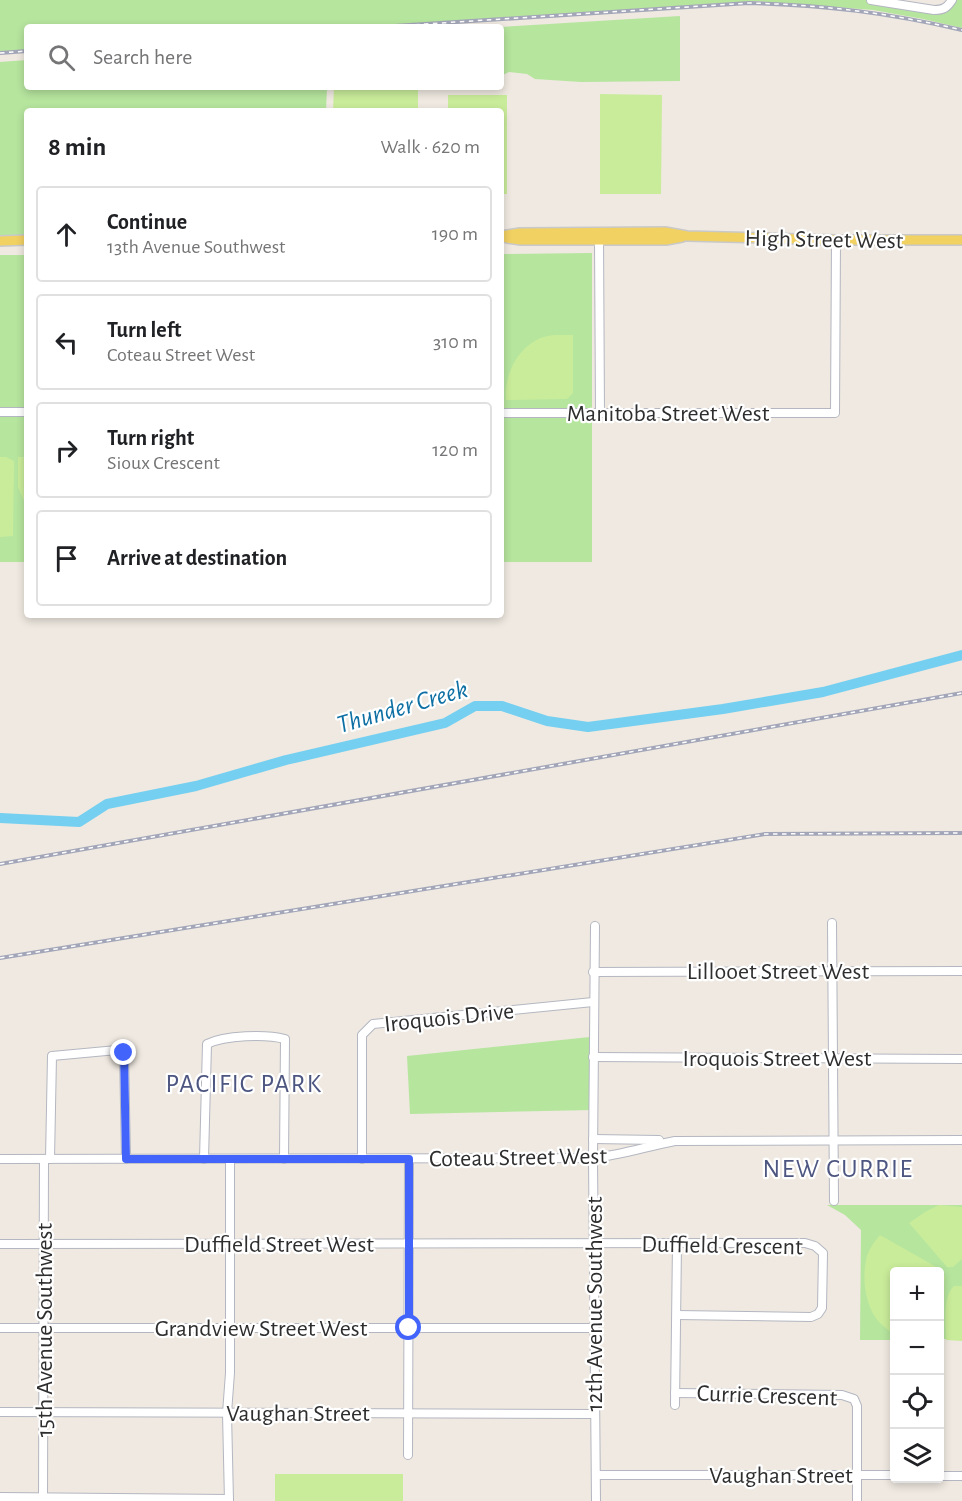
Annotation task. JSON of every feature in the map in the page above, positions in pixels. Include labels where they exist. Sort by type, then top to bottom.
[{"type":"main road","name":"High Street West","points":[[504,237],[521,240],[599,236],[666,240],[687,236],[837,240],[962,240]]},
{"type":"main road","points":[[0,241],[24,240]]},
{"type":"street","points":[[871,0],[942,10],[952,0]]},
{"type":"street","points":[[599,236],[600,413]]},
{"type":"street","name":"Manitoba Street West","points":[[504,413],[835,413],[837,240]]},
{"type":"street","points":[[0,412],[24,412]]},
{"type":"street","points":[[832,923],[834,1201]]},
{"type":"street","name":"12th Avenue Southwest","points":[[595,926],[593,1158],[596,1501]]},
{"type":"street","name":"Lillooet Street West","points":[[593,972],[962,971]]},
{"type":"street","name":"Iroquois Drive","points":[[362,1159],[362,1035],[373,1024],[593,1002]]},
{"type":"street","points":[[204,1159],[207,1044],[216,1040],[271,1036],[285,1040],[284,1159]]},
{"type":"street","name":"15th Avenue Southwest","points":[[43,1499],[44,1244],[52,1056],[117,1050],[124,1053],[126,1159]]},
{"type":"street","name":"Iroquois Street West","points":[[593,1057],[962,1059]]},
{"type":"street","points":[[593,1139],[675,1141]]},
{"type":"street","name":"Coteau Street West","points":[[0,1159],[593,1158],[615,1156],[644,1146],[675,1141],[962,1140]]},
{"type":"street","points":[[0,1497],[229,1500],[227,1413],[230,1372],[230,1159]]},
{"type":"street","points":[[408,1455],[409,1159]]},
{"type":"street","name":"Duffield Street West","points":[[0,1244],[594,1243]]},
{"type":"street","name":"Duffield Crescent","points":[[594,1243],[805,1243],[815,1246],[823,1253],[822,1308],[818,1314],[811,1317],[677,1316]]},
{"type":"street","name":"Currie Crescent","points":[[675,1406],[677,1244]]},
{"type":"street","name":"Grandview Street West","points":[[0,1328],[594,1328]]},
{"type":"street","name":"Currie Crescent","points":[[675,1393],[842,1395],[854,1399],[857,1406],[857,1474]]},
{"type":"street","name":"Vaughan Street","points":[[0,1412],[595,1414]]},
{"type":"street","points":[[857,1474],[857,1501]]},
{"type":"street","name":"Vaughan Street","points":[[596,1475],[890,1475]]},
{"type":"street","points":[[944,1476],[962,1476]]},
{"type":"green space","points":[[0,0],[871,0],[934,10],[952,0],[962,0],[962,28],[873,10],[756,1],[411,24],[24,24],[24,50],[0,52]]},
{"type":"green space","points":[[680,16],[680,81],[581,82],[535,79],[527,74],[509,72],[504,74],[504,27]]},
{"type":"green space","points":[[24,60],[24,90],[327,90],[326,108],[24,108],[24,238],[0,240],[0,62]]},
{"type":"green space","points":[[334,90],[418,90],[418,108],[333,108]]},
{"type":"green space","points":[[600,94],[662,95],[661,194],[600,194]]},
{"type":"green space","points":[[448,95],[507,95],[507,194],[504,194],[504,108],[448,108]]},
{"type":"green space","points":[[592,253],[592,562],[504,562],[504,254]]},
{"type":"green space","points":[[0,255],[24,255],[24,562],[0,562]]},
{"type":"green space","points":[[554,335],[573,335],[573,393],[567,399],[506,400],[507,383],[512,366],[522,352],[537,340]]},
{"type":"green space","points":[[0,457],[14,461],[13,536],[0,537]]},
{"type":"green space","points":[[18,457],[24,457],[24,501],[18,487]]},
{"type":"green space","points":[[590,1037],[592,1110],[410,1114],[407,1056]]},
{"type":"green space","points":[[827,1205],[962,1205],[962,1339],[944,1339],[944,1267],[890,1267],[890,1340],[860,1340],[861,1230],[845,1215]]},
{"type":"green space","points":[[939,1205],[962,1207],[962,1259],[953,1267],[947,1267],[909,1223]]},
{"type":"green space","points":[[880,1235],[936,1267],[890,1267],[890,1332],[875,1317],[866,1293],[864,1276],[866,1260],[873,1243]]},
{"type":"green space","points":[[954,1286],[962,1286],[962,1341],[946,1340],[946,1304]]},
{"type":"green space","points":[[275,1474],[403,1474],[403,1501],[275,1501]]},
{"type":"waterway","name":"Thunder Creek","points":[[0,818],[79,822],[107,804],[196,786],[286,760],[445,723],[475,706],[502,706],[547,721],[588,727],[723,709],[823,692],[962,655]]},
{"type":"railway","points":[[425,24],[749,3],[857,11],[962,30]]},
{"type":"railway","points":[[0,53],[24,51]]},
{"type":"railway","points":[[0,864],[962,693]]},
{"type":"railway","points":[[0,958],[765,834],[962,833]]},
{"type":"district","name":"PACIFIC PARK","points":[[244,1083]]},
{"type":"district","name":"NEW CURRIE","points":[[838,1168]]},
{"type":"route","points":[[124,1053],[126,1159],[409,1159],[409,1328]]}]
